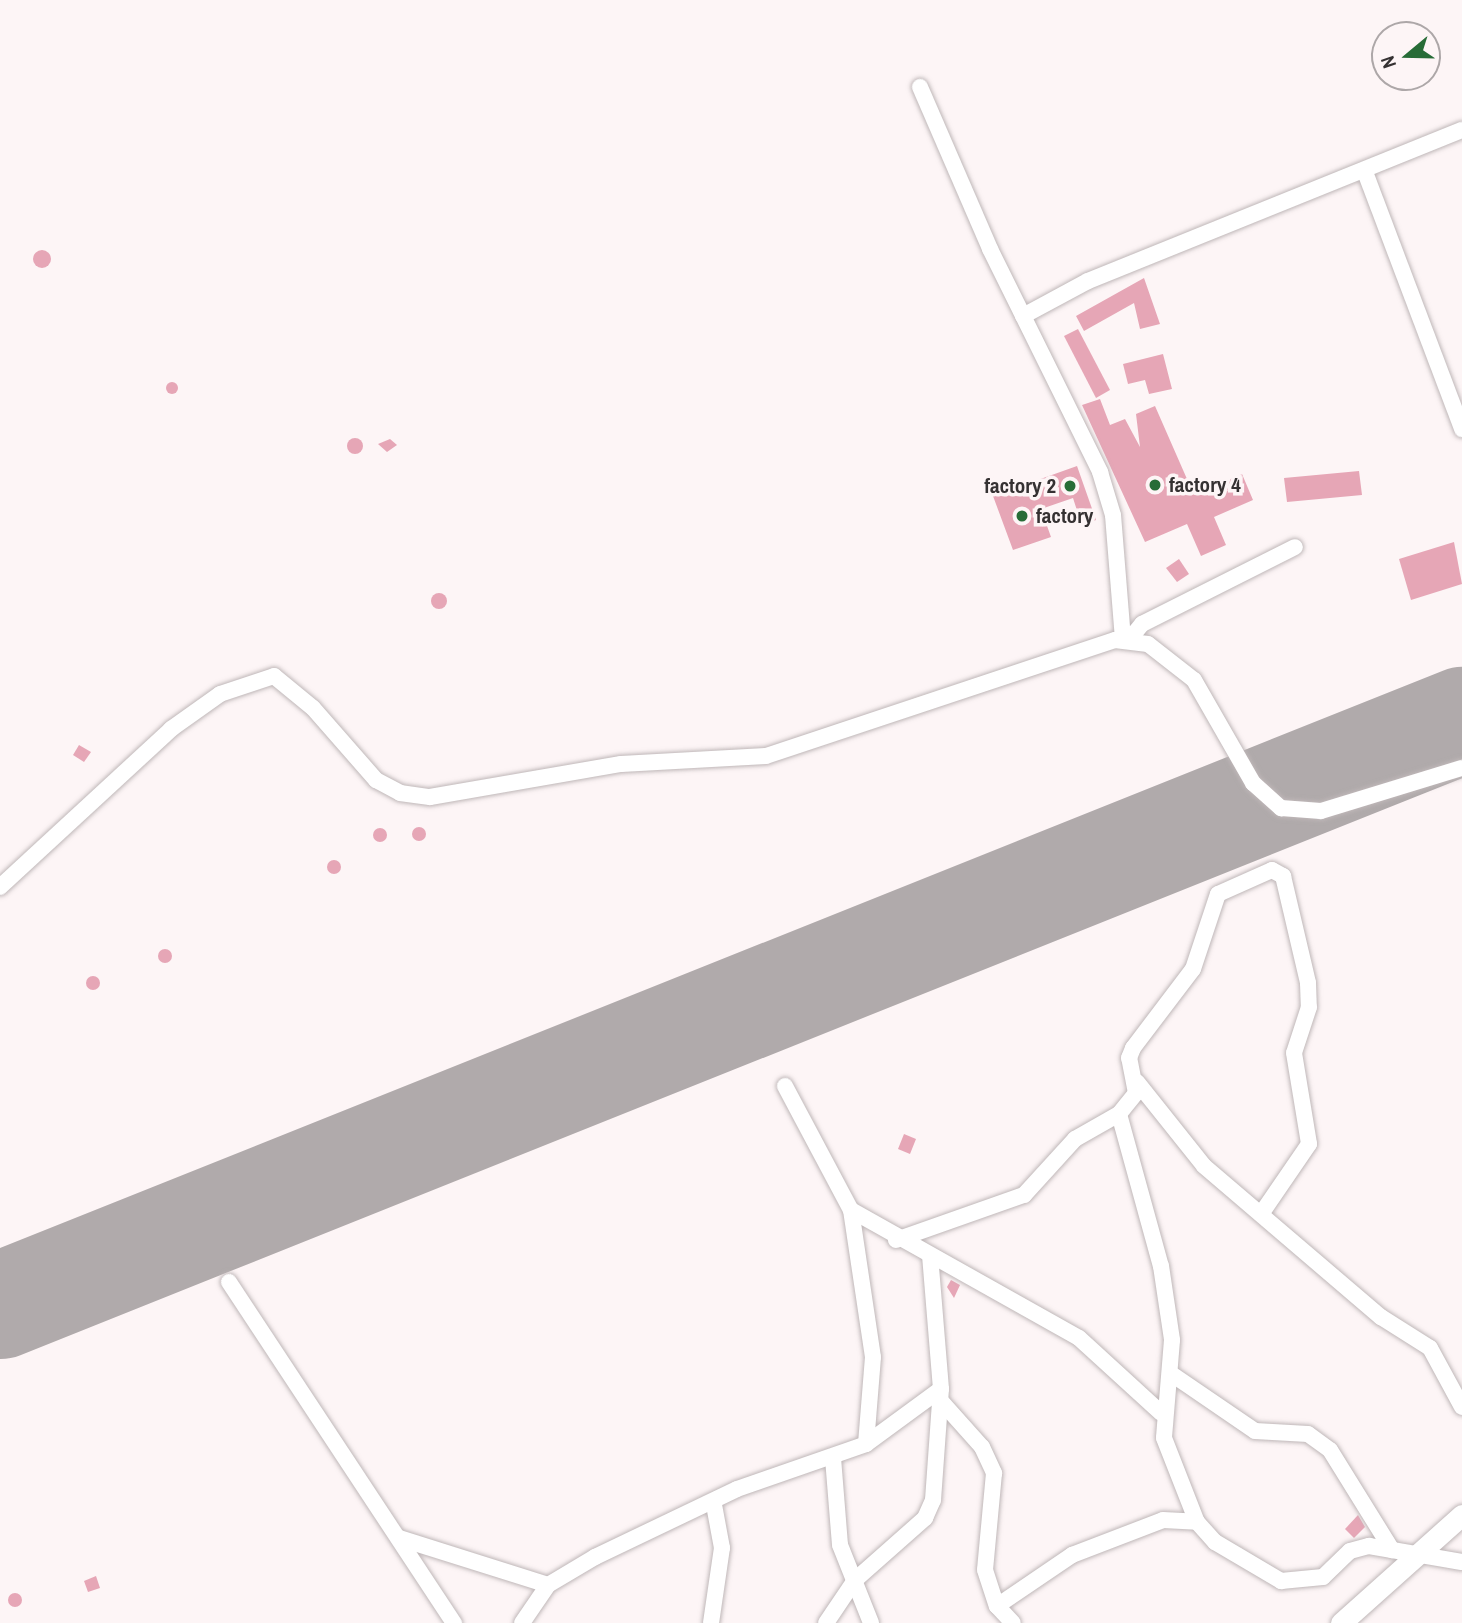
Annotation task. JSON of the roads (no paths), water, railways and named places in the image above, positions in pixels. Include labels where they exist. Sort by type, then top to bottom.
[{"type":"main road","points":[[1340,1623],[1462,1515]]},
{"type":"street","points":[[920,87],[1023,316],[1100,472],[1114,514],[1113,574],[1126,640]]},
{"type":"street","points":[[1023,316],[1088,281],[1365,172],[1462,130]]},
{"type":"street","points":[[1365,172],[1462,429]]},
{"type":"street","points":[[1126,640],[1142,624],[1295,547]]},
{"type":"street","points":[[0,887],[171,729],[220,694],[257,678],[274,676],[313,708],[376,780],[400,793],[430,797],[621,764],[766,756],[1069,651],[1126,640],[1148,645],[1194,680],[1253,783],[1281,808],[1321,811],[1462,768]]},
{"type":"street","points":[[1261,1214],[1309,1144],[1294,1053],[1309,1007],[1308,983],[1283,876],[1272,870],[1218,894],[1193,969],[1133,1048],[1129,1058],[1137,1083],[1204,1166],[1381,1317],[1430,1348],[1462,1407]]},
{"type":"street","points":[[896,1240],[1024,1195],[1075,1139],[1119,1114],[1137,1083]]},
{"type":"street","points":[[785,1086],[851,1210],[873,1357],[866,1444]]},
{"type":"street","points":[[1119,1114],[1161,1266],[1173,1375],[1161,1413],[1175,1475],[1197,1522],[1215,1542],[1280,1581],[1324,1577],[1350,1551],[1369,1546],[1415,1557],[1462,1562]]},
{"type":"street","points":[[851,1210],[896,1240],[1079,1338],[1161,1413]]},
{"type":"street","points":[[826,1623],[855,1580],[925,1518],[940,1469],[940,1395],[930,1256]]},
{"type":"street","points":[[229,1282],[454,1623]]},
{"type":"street","points":[[1173,1375],[1255,1431],[1308,1434],[1330,1450],[1392,1550]]},
{"type":"street","points":[[522,1623],[548,1585],[638,1535],[714,1505],[737,1489],[866,1444],[940,1395]]},
{"type":"street","points":[[940,1395],[982,1447],[994,1474],[996,1499],[985,1570],[997,1606],[1013,1623]]},
{"type":"street","points":[[832,1458],[835,1519],[871,1623]]},
{"type":"street","points":[[711,1623],[722,1548],[714,1505]]},
{"type":"street","points":[[997,1606],[1072,1555],[1163,1520],[1197,1522]]},
{"type":"street","points":[[399,1538],[548,1585]]},
{"type":"place","name":"factory 4","points":[[1155,485]]},
{"type":"place","name":"factory 2","points":[[1070,486]]},
{"type":"place","name":"factory","points":[[1022,516]]}]
